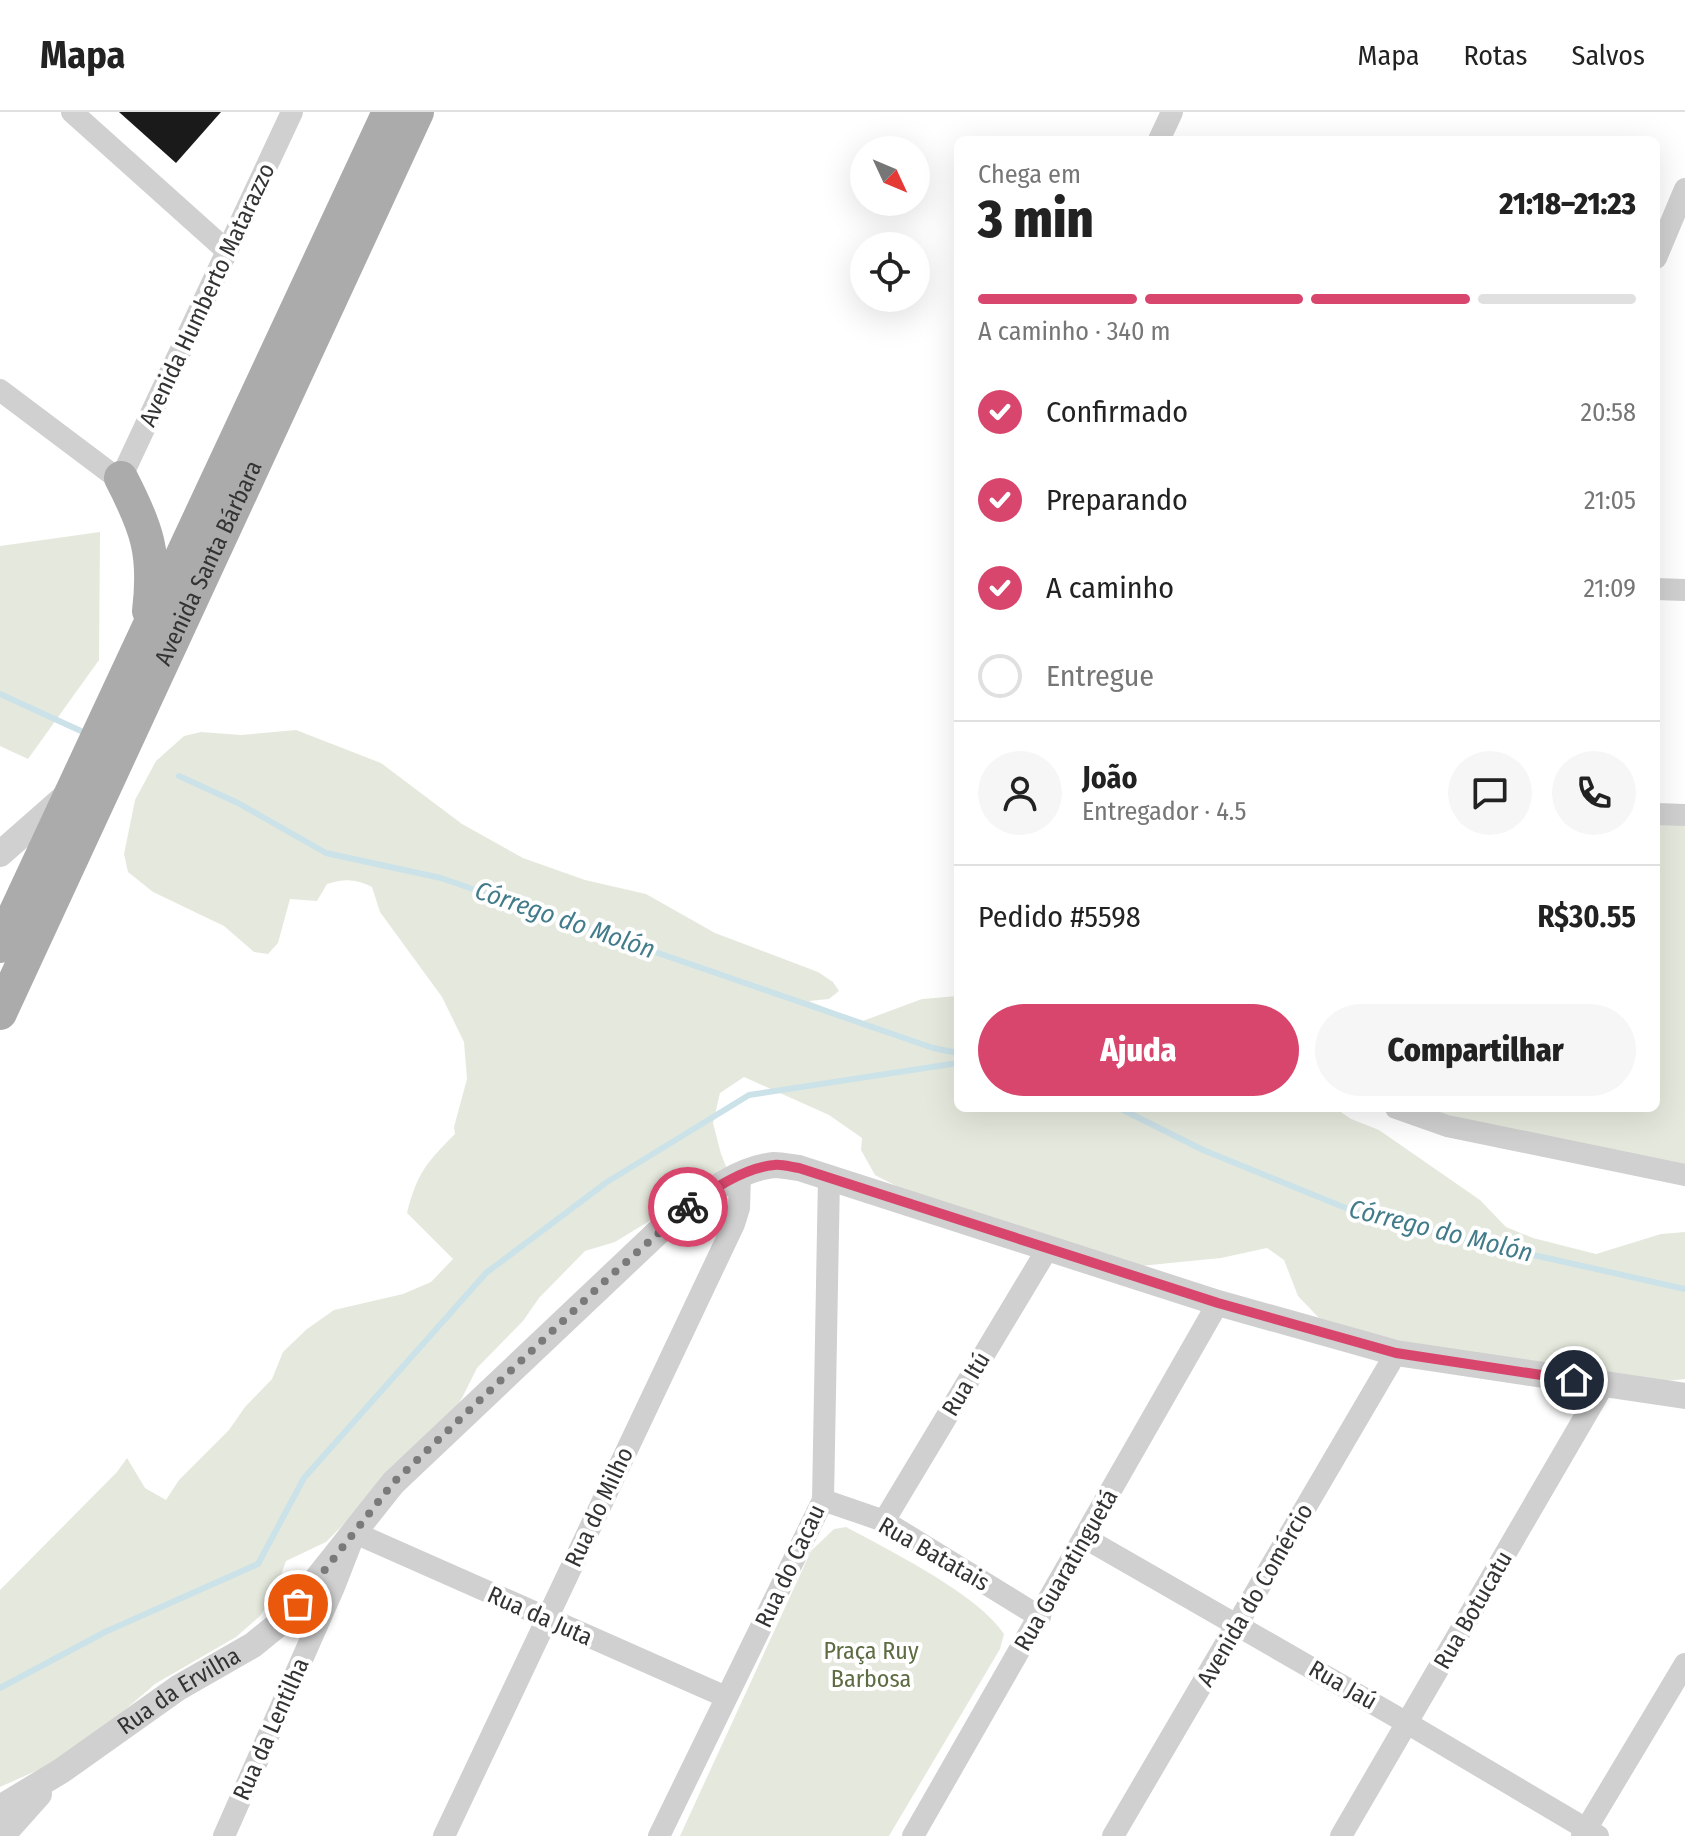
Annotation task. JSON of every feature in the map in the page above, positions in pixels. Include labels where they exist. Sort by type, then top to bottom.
[{"type":"main road","name":"Avenida Santa Bárbara","points":[[0,946],[389,112]]},
{"type":"main road","name":"Avenida Santa Bárbara","points":[[0,1013],[417,112]]},
{"type":"main road","points":[[121,478],[145,529],[152,555],[153,585],[147,633]]},
{"type":"street","points":[[72,112],[227,251]]},
{"type":"street","name":"Avenida Humberto Matarazzo","points":[[121,478],[292,112]]},
{"type":"street","points":[[1161,136],[1172,112]]},
{"type":"street","points":[[1660,244],[1672,202]]},
{"type":"street","points":[[0,390],[121,478]]},
{"type":"street","points":[[1660,589],[1685,590]]},
{"type":"street","points":[[0,854],[75,788]]},
{"type":"street","points":[[1660,814],[1685,815]]},
{"type":"street","points":[[1407,1112],[1447,1126],[1685,1175]]},
{"type":"street","name":"Rua da Ervilha","points":[[3,1823],[61,1771],[178,1688],[253,1645],[285,1619],[393,1483],[672,1219],[709,1192],[740,1175],[774,1165],[829,1177],[1218,1303],[1396,1353],[1685,1396]]},
{"type":"street","name":"Rua do Milho","points":[[444,1836],[734,1224],[739,1208],[740,1175]]},
{"type":"street","name":"Rua do Cacau","points":[[659,1836],[823,1500],[829,1177]]},
{"type":"street","name":"Rua Itú","points":[[884,1521],[1048,1248]]},
{"type":"street","name":"Rua Guaratinguetá","points":[[913,1836],[1218,1303]]},
{"type":"street","name":"Avenida do Comércio","points":[[1113,1836],[1396,1353]]},
{"type":"street","name":"Rua Botucatu","points":[[1341,1836],[1604,1384]]},
{"type":"street","name":"Rua Batatais","points":[[823,1500],[884,1521],[1040,1617]]},
{"type":"street","name":"Rua da Juta","points":[[355,1533],[726,1697]]},
{"type":"street","name":"Rua da Lentilha","points":[[224,1836],[355,1533]]},
{"type":"street","name":"Rua Jaú","points":[[1085,1538],[1407,1723],[1589,1834]]},
{"type":"street","points":[[1589,1834],[1685,1664]]},
{"type":"green space","points":[[100,532],[99,660],[28,759],[0,746],[0,546]]},
{"type":"green space","points":[[296,730],[381,763],[462,824],[523,858],[585,880],[646,894],[715,933],[818,972],[833,982],[839,991],[829,999],[809,1001],[860,1022],[922,999],[954,996],[954,1112],[1341,1112],[1379,1130],[1480,1200],[1506,1227],[1533,1238],[1596,1254],[1661,1234],[1685,1232],[1685,1379],[1630,1385],[1491,1369],[1319,1318],[1298,1296],[1284,1260],[1267,1248],[1221,1258],[1130,1267],[950,1214],[875,1175],[861,1150],[862,1138],[829,1115],[744,1077],[720,1093],[713,1123],[732,1181],[664,1212],[615,1242],[585,1251],[477,1368],[446,1422],[326,1542],[286,1561],[274,1595],[260,1616],[236,1637],[155,1684],[74,1754],[0,1787],[0,1590],[117,1472],[127,1458],[145,1488],[166,1500],[179,1480],[229,1430],[245,1407],[272,1379],[283,1352],[307,1329],[334,1310],[403,1294],[431,1282],[453,1259],[407,1213],[424,1169],[455,1134],[454,1127],[467,1079],[464,1042],[442,997],[380,912],[372,887],[345,880],[327,884],[317,901],[290,899],[278,943],[268,954],[254,952],[224,926],[153,892],[128,872],[124,854],[135,800],[156,761],[184,736],[201,732],[241,735]]},
{"type":"green space","points":[[1660,814],[1685,815],[1685,1175],[1417,1112],[1660,1112]]},
{"type":"green space","name":"Praça Ruy Barbosa","points":[[846,1527],[932,1574],[975,1604],[1004,1634],[1000,1649],[889,1836],[680,1836],[811,1551],[834,1529]]},
{"type":"building","points":[[119,112],[221,112],[176,163]]},
{"type":"waterway","points":[[0,694],[81,731]]},
{"type":"waterway","name":"Córrego do Molón","points":[[179,776],[238,803],[326,853],[441,878],[933,1048],[954,1052]]},
{"type":"waterway","points":[[0,1688],[105,1632],[258,1564],[304,1478],[486,1273],[607,1182],[749,1095],[954,1064]]},
{"type":"waterway","name":"Córrego do Molón","points":[[1127,1112],[1203,1150],[1373,1219],[1685,1289]]},
{"type":"way so far","points":[[298,1604],[393,1483],[607,1279],[688,1207]]},
{"type":"route","points":[[688,1207],[740,1175],[774,1165],[799,1168],[1218,1303],[1396,1353],[1574,1380]]}]
